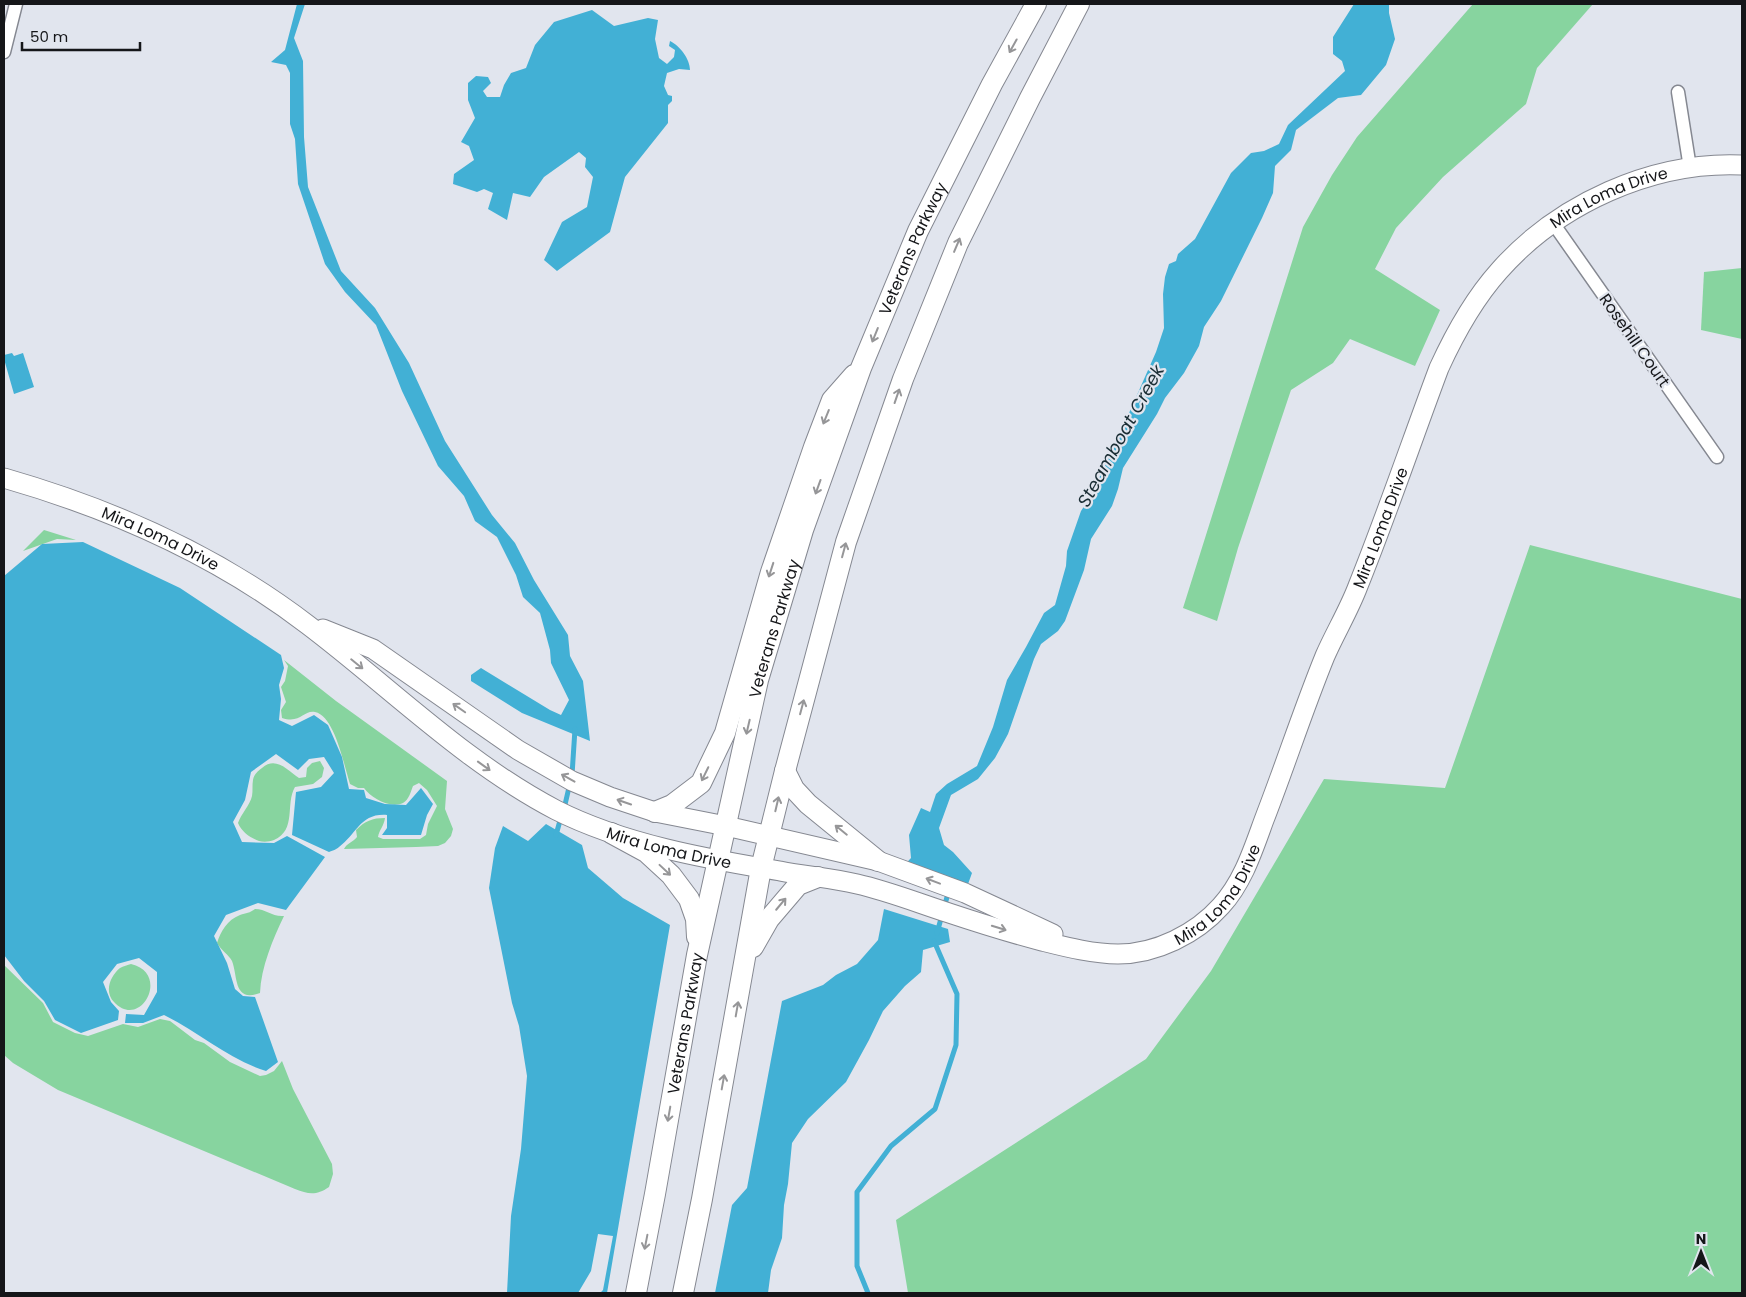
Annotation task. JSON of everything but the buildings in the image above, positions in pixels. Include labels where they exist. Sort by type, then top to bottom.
[{"type":"main road","name":"Veterans Parkway","points":[[636,1293],[697,955],[761,671],[803,530],[863,364],[918,231],[992,84],[1036,4]]},
{"type":"main road","points":[[683,1293],[702,1199],[762,868],[785,771],[846,542],[903,379],[958,243],[1079,4]]},
{"type":"main road","points":[[655,812],[672,805],[700,783],[724,733],[771,572],[814,446],[832,400],[863,364]]},
{"type":"main road","points":[[785,771],[794,789],[808,804],[878,861]]},
{"type":"main road","points":[[611,833],[646,852],[671,875],[689,900],[696,919],[697,955]]},
{"type":"main road","points":[[746,959],[768,919],[798,885],[818,877]]},
{"type":"street","points":[[4,52],[16,4]]},
{"type":"street","points":[[1678,92],[1690,168]]},
{"type":"street","name":"Mira Loma Drive","points":[[4,478],[98,509],[151,532],[206,560],[256,589],[305,623],[478,762],[506,781],[578,820],[611,833],[690,854],[853,883],[1030,938],[1087,950],[1119,954],[1146,950],[1175,940],[1198,927],[1220,908],[1237,886],[1326,656],[1357,590],[1439,368],[1454,334],[1474,302],[1499,271],[1525,245],[1553,223],[1595,198],[1624,185],[1657,175],[1690,168],[1742,165]]},
{"type":"street","name":"Rosehill Court","points":[[1553,223],[1717,457]]},
{"type":"street","name":"Mira Loma Drive","points":[[305,623],[372,648],[518,750],[572,781],[593,790],[655,812],[726,826],[878,861],[900,868],[965,893],[1087,950]]},
{"type":"green space","points":[[1473,4],[1593,4],[1537,68],[1526,104],[1443,177],[1396,228],[1375,269],[1440,310],[1415,366],[1350,339],[1333,363],[1291,390],[1238,548],[1217,621],[1183,608],[1303,227],[1332,175],[1357,137]]},
{"type":"green space","points":[[1742,268],[1742,339],[1701,330],[1704,272]]},
{"type":"green space","points":[[44,530],[76,540],[57,539],[23,551]]},
{"type":"green space","points":[[1530,545],[1742,599],[1742,1293],[908,1293],[896,1220],[1146,1059],[1211,971],[1324,779],[1445,788]]},
{"type":"green space","points":[[284,660],[336,701],[447,781],[445,809],[453,829],[451,836],[445,843],[438,846],[344,849],[357,837],[356,830],[366,822],[376,819],[385,818],[378,837],[383,839],[420,839],[426,835],[428,824],[437,806],[427,790],[419,783],[413,786],[405,802],[392,805],[376,799],[364,788],[358,788],[350,784],[338,743],[328,722],[322,716],[311,712],[298,718],[282,718],[281,710],[286,702],[281,687],[285,681],[288,666]]},
{"type":"green space","points":[[320,761],[324,768],[322,777],[313,784],[295,787],[292,794],[286,830],[281,836],[272,841],[262,842],[244,832],[238,823],[251,799],[255,774],[272,763],[281,765],[299,778],[306,777],[307,768],[312,763]]},
{"type":"green space","points":[[255,909],[284,916],[265,963],[260,993],[251,995],[241,991],[232,961],[217,943],[223,930],[231,920]]},
{"type":"green space","points":[[131,964],[143,969],[149,978],[150,988],[148,997],[142,1005],[134,1010],[124,1009],[114,1002],[109,994],[113,975],[121,967]]},
{"type":"green space","points":[[4,965],[43,1003],[53,1022],[75,1033],[88,1036],[123,1024],[138,1027],[160,1019],[170,1021],[195,1040],[204,1043],[230,1062],[260,1076],[274,1071],[282,1061],[293,1089],[332,1164],[333,1174],[329,1187],[320,1192],[312,1193],[295,1189],[58,1090],[13,1063],[4,1055]]},
{"type":"water","points":[[297,4],[305,4],[294,38],[303,61],[304,137],[308,187],[341,271],[375,308],[409,363],[445,441],[492,515],[515,543],[534,580],[568,635],[570,656],[583,681],[590,741],[522,713],[471,681],[471,675],[481,668],[561,715],[569,700],[551,663],[550,650],[540,613],[523,597],[516,575],[497,537],[475,521],[464,496],[438,466],[402,391],[376,325],[345,292],[325,264],[298,184],[295,139],[290,124],[290,73],[286,65],[271,62],[285,50]]},
{"type":"water","points":[[1354,4],[1389,4],[1389,13],[1395,39],[1386,65],[1361,95],[1338,98],[1296,130],[1291,150],[1275,166],[1273,193],[1262,218],[1221,301],[1204,327],[1199,346],[1184,373],[1165,398],[1123,468],[1112,506],[1091,539],[1084,570],[1065,621],[1058,631],[1041,644],[1008,734],[995,758],[978,779],[951,795],[939,828],[944,845],[972,873],[963,898],[895,875],[911,858],[909,835],[921,808],[930,812],[936,794],[947,784],[977,766],[993,727],[1007,680],[1044,613],[1055,605],[1066,566],[1067,551],[1081,511],[1089,499],[1114,447],[1156,352],[1164,328],[1163,294],[1169,264],[1176,261],[1178,254],[1195,239],[1231,173],[1251,153],[1264,151],[1279,144],[1288,125],[1345,71],[1342,61],[1333,54],[1333,37]]},
{"type":"water","points":[[592,10],[614,26],[648,18],[658,20],[655,39],[659,58],[667,64],[674,57],[675,50],[669,46],[670,41],[684,53],[690,70],[679,69],[667,73],[664,86],[668,95],[672,96],[672,101],[668,105],[668,123],[625,177],[610,232],[557,271],[544,260],[562,222],[587,207],[593,177],[585,167],[586,158],[579,152],[544,177],[530,197],[513,193],[507,220],[488,209],[493,193],[484,189],[477,192],[453,184],[454,174],[474,160],[469,146],[461,142],[475,118],[468,100],[468,83],[476,76],[488,77],[491,83],[483,91],[487,97],[500,97],[511,73],[526,68],[535,45],[554,22]]},
{"type":"water","points":[[12,353],[14,356],[23,353],[34,387],[14,394],[4,359],[4,355]]},
{"type":"water","points":[[83,542],[180,588],[281,655],[284,668],[279,685],[281,699],[279,720],[292,726],[314,715],[328,725],[342,757],[349,789],[364,790],[366,798],[385,804],[406,805],[421,788],[433,804],[427,815],[421,835],[382,835],[387,828],[387,815],[378,815],[365,821],[345,842],[329,852],[292,835],[296,792],[321,787],[334,773],[324,757],[309,759],[298,770],[276,754],[251,772],[245,800],[233,822],[242,842],[274,843],[287,836],[325,857],[286,910],[258,903],[226,915],[214,936],[227,963],[235,989],[243,996],[255,997],[278,1062],[266,1071],[239,1060],[164,1015],[143,1023],[125,1023],[126,1014],[144,1015],[157,992],[157,972],[139,958],[117,964],[103,982],[111,1002],[119,1011],[118,1020],[81,1033],[55,1020],[44,1001],[24,981],[4,955],[4,576],[42,544]]},
{"type":"water","points":[[546,824],[582,845],[588,868],[623,898],[670,925],[607,1293],[600,1293],[603,1290],[613,1236],[598,1234],[591,1271],[578,1293],[507,1293],[511,1216],[521,1149],[527,1076],[519,1026],[512,1003],[489,888],[495,848],[503,826],[528,841]]},
{"type":"water","points":[[884,909],[948,929],[950,942],[923,950],[921,972],[905,986],[883,1011],[846,1082],[808,1119],[792,1143],[782,1238],[771,1270],[768,1293],[715,1293],[732,1205],[747,1188],[782,1001],[823,985],[836,975],[857,964],[878,940]]},
{"type":"waterway","points":[[572,775],[575,729]]},
{"type":"waterway","points":[[564,809],[570,783]]},
{"type":"waterway","points":[[556,835],[561,817]]},
{"type":"waterway","name":"Steamboat Creek","points":[[937,933],[950,891]]},
{"type":"waterway","name":"Steamboat Creek","points":[[868,1293],[857,1266],[857,1192],[891,1146],[935,1109],[956,1045],[957,994],[934,941]]}]
